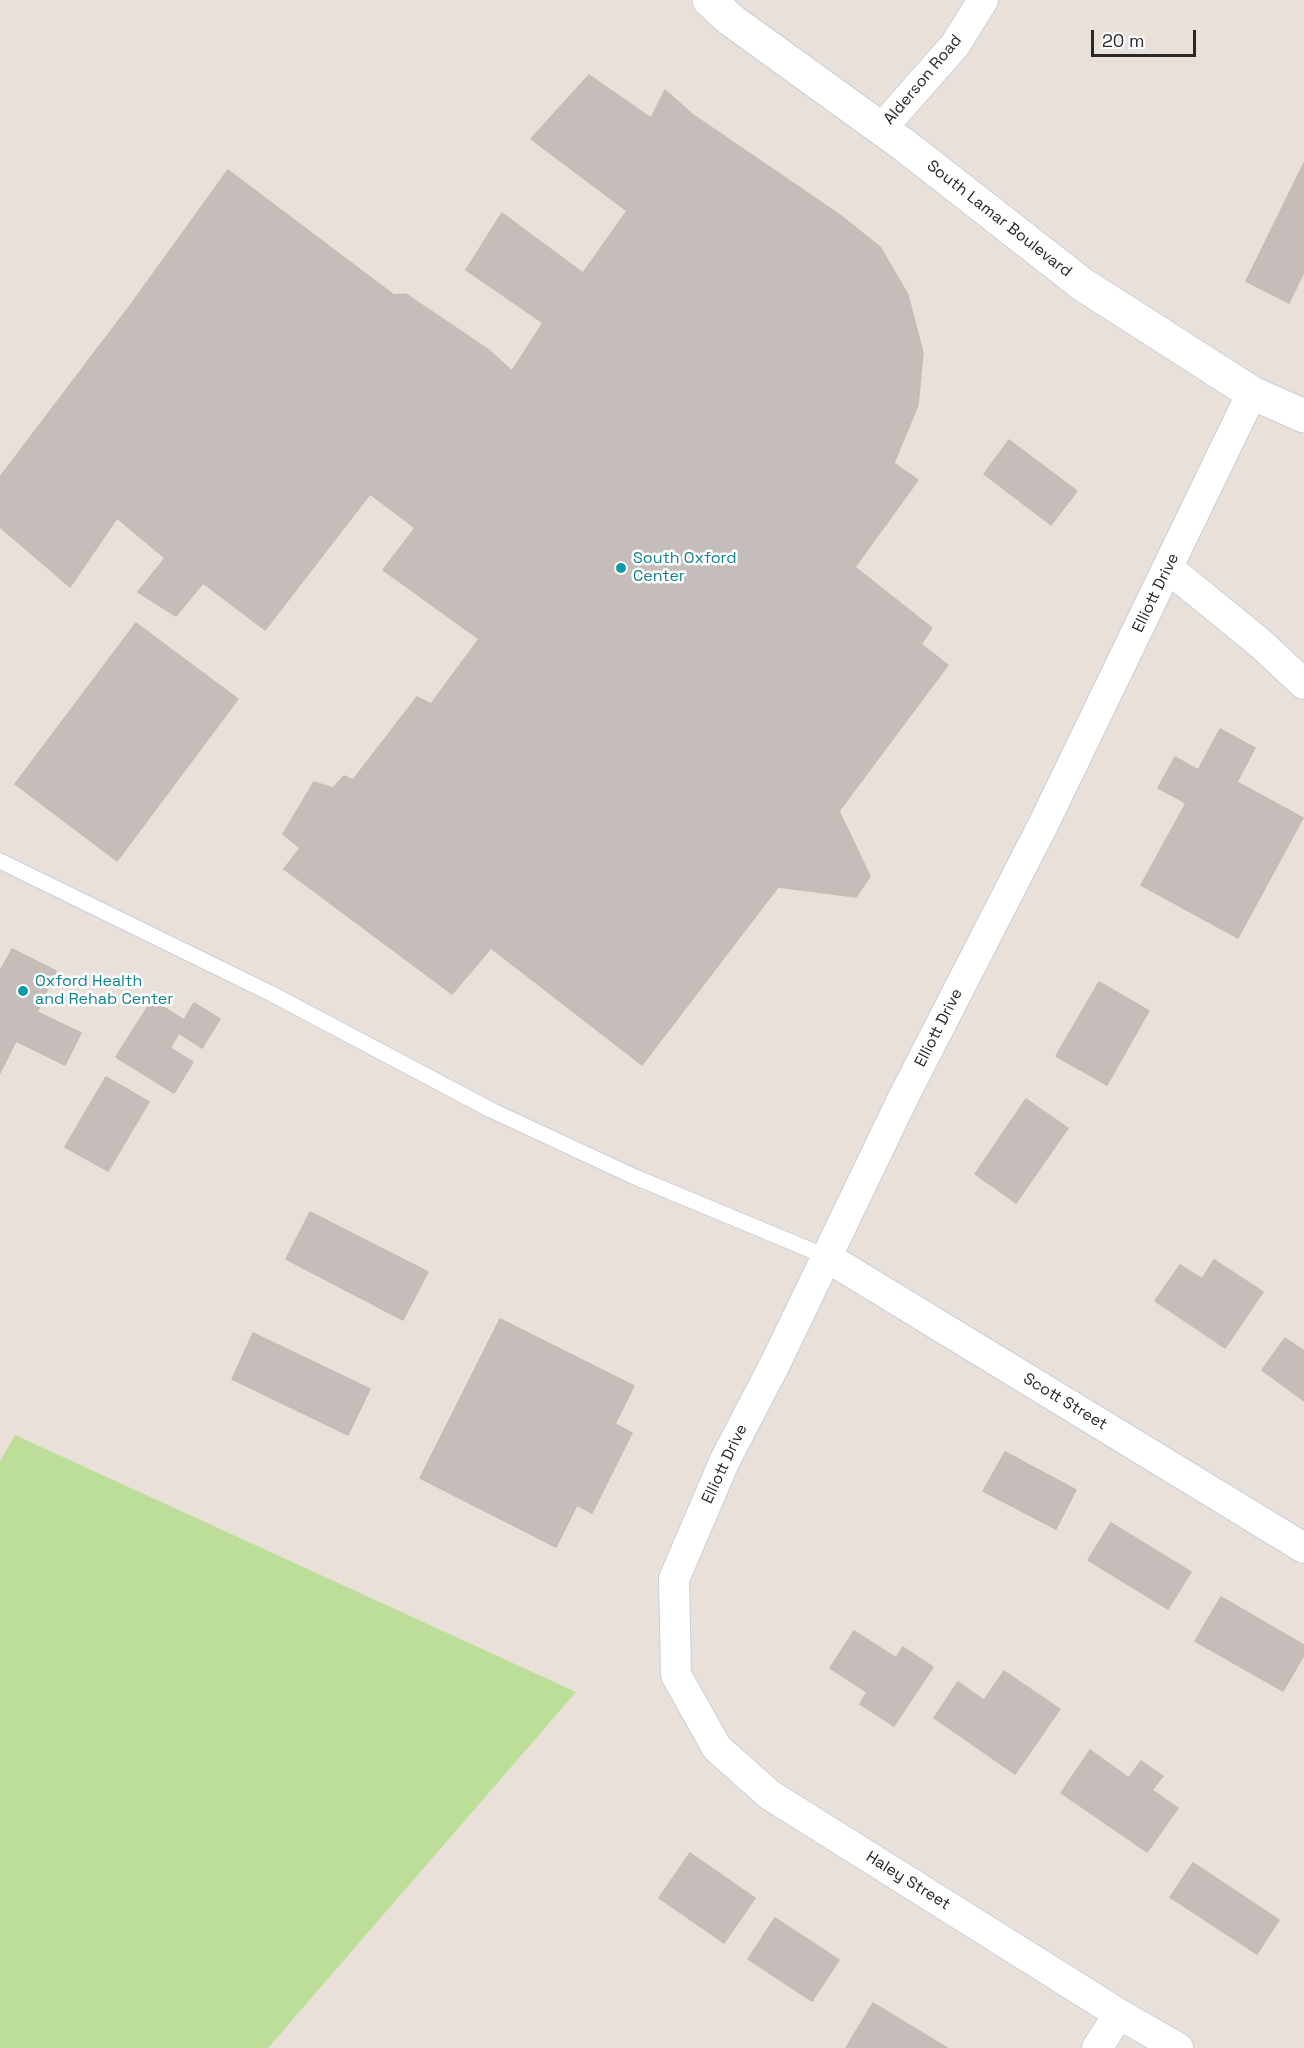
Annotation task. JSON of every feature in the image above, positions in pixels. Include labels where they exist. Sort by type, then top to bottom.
[{"type":"street","name":"South Lamar Boulevard","points":[[709,0],[731,20],[881,129],[1082,284],[1252,393],[1304,416]]},
{"type":"street","name":"Alderson Road","points":[[881,129],[955,45],[983,0]]},
{"type":"street","name":"Elliott Drive","points":[[676,1675],[674,1579],[725,1460],[775,1364],[904,1096],[1044,823],[1252,393]]},
{"type":"street","points":[[1168,568],[1260,643],[1304,684]]},
{"type":"street","name":"Scott Street","points":[[825,1256],[1304,1548]]},
{"type":"street","name":"Haley Street","points":[[676,1675],[717,1749],[770,1795],[1119,2014],[1178,2048]]},
{"type":"street","points":[[1097,2048],[1119,2014]]},
{"type":"lane","points":[[0,861],[272,994],[491,1110],[635,1178],[825,1256]]},
{"type":"green space","points":[[15,1435],[576,1692],[268,2048],[0,2048],[0,1461]]},
{"type":"building","name":"South Oxford Center","points":[[589,75],[651,118],[665,90],[692,114],[840,215],[880,247],[908,295],[923,353],[918,405],[894,463],[918,480],[855,567],[932,628],[921,644],[948,665],[839,811],[870,876],[856,897],[778,887],[642,1065],[491,948],[452,994],[284,869],[300,848],[283,834],[314,782],[333,788],[344,776],[353,780],[417,697],[431,704],[479,639],[383,570],[415,528],[370,494],[265,630],[203,583],[176,616],[138,592],[165,558],[117,518],[70,587],[0,527],[0,477],[132,303],[228,170],[394,295],[406,294],[489,350],[512,371],[543,323],[466,270],[502,213],[583,273],[627,211],[531,139]]},
{"type":"building","points":[[1304,163],[1304,272],[1289,303],[1246,281]]},
{"type":"building","points":[[1009,440],[1077,491],[1051,525],[984,474]]},
{"type":"building","points":[[136,623],[238,699],[117,861],[15,784]]},
{"type":"building","points":[[1220,729],[1255,748],[1237,782],[1303,818],[1238,938],[1141,885],[1186,803],[1158,788],[1175,757],[1198,770]]},
{"type":"building","name":"Oxford Health and Rehab Center","points":[[12,949],[56,971],[37,1012],[81,1033],[65,1065],[16,1041],[0,1073],[0,971]]},
{"type":"building","points":[[1099,982],[1149,1011],[1107,1085],[1056,1056]]},
{"type":"building","points":[[152,1000],[184,1020],[194,1003],[220,1019],[202,1048],[179,1033],[170,1048],[193,1062],[174,1093],[116,1057]]},
{"type":"building","points":[[106,1077],[149,1102],[108,1171],[65,1147]]},
{"type":"building","points":[[1026,1099],[1068,1128],[1016,1203],[975,1174]]},
{"type":"building","points":[[310,1212],[428,1272],[403,1320],[286,1259]]},
{"type":"building","points":[[1214,1260],[1263,1292],[1225,1348],[1155,1301],[1180,1265],[1202,1279]]},
{"type":"building","points":[[500,1319],[634,1386],[615,1424],[632,1433],[592,1513],[577,1505],[556,1547],[420,1478]]},
{"type":"building","points":[[253,1333],[370,1389],[348,1435],[232,1379]]},
{"type":"building","points":[[1285,1338],[1304,1351],[1304,1401],[1262,1370]]},
{"type":"building","points":[[1005,1452],[1076,1490],[1056,1529],[983,1491]]},
{"type":"building","points":[[1111,1523],[1191,1572],[1168,1609],[1088,1560]]},
{"type":"building","points":[[1221,1597],[1304,1645],[1304,1655],[1283,1691],[1195,1641]]},
{"type":"building","points":[[854,1631],[896,1658],[903,1647],[933,1667],[894,1726],[860,1704],[867,1692],[830,1668]]},
{"type":"building","points":[[1004,1671],[1060,1709],[1015,1774],[934,1718],[958,1682],[984,1700]]},
{"type":"building","points":[[1090,1750],[1129,1778],[1141,1761],[1163,1776],[1152,1790],[1178,1808],[1147,1852],[1061,1793]]},
{"type":"building","points":[[690,1853],[755,1898],[724,1943],[659,1898]]},
{"type":"building","points":[[1193,1863],[1279,1920],[1257,1954],[1170,1897]]},
{"type":"building","points":[[775,1918],[839,1960],[812,2001],[748,1959]]},
{"type":"building","points":[[873,2003],[947,2048],[846,2048]]},
{"type":"place","name":"South Oxford Center","points":[[621,568]]},
{"type":"place","name":"Oxford Health and Rehab Center","points":[[23,991]]}]
